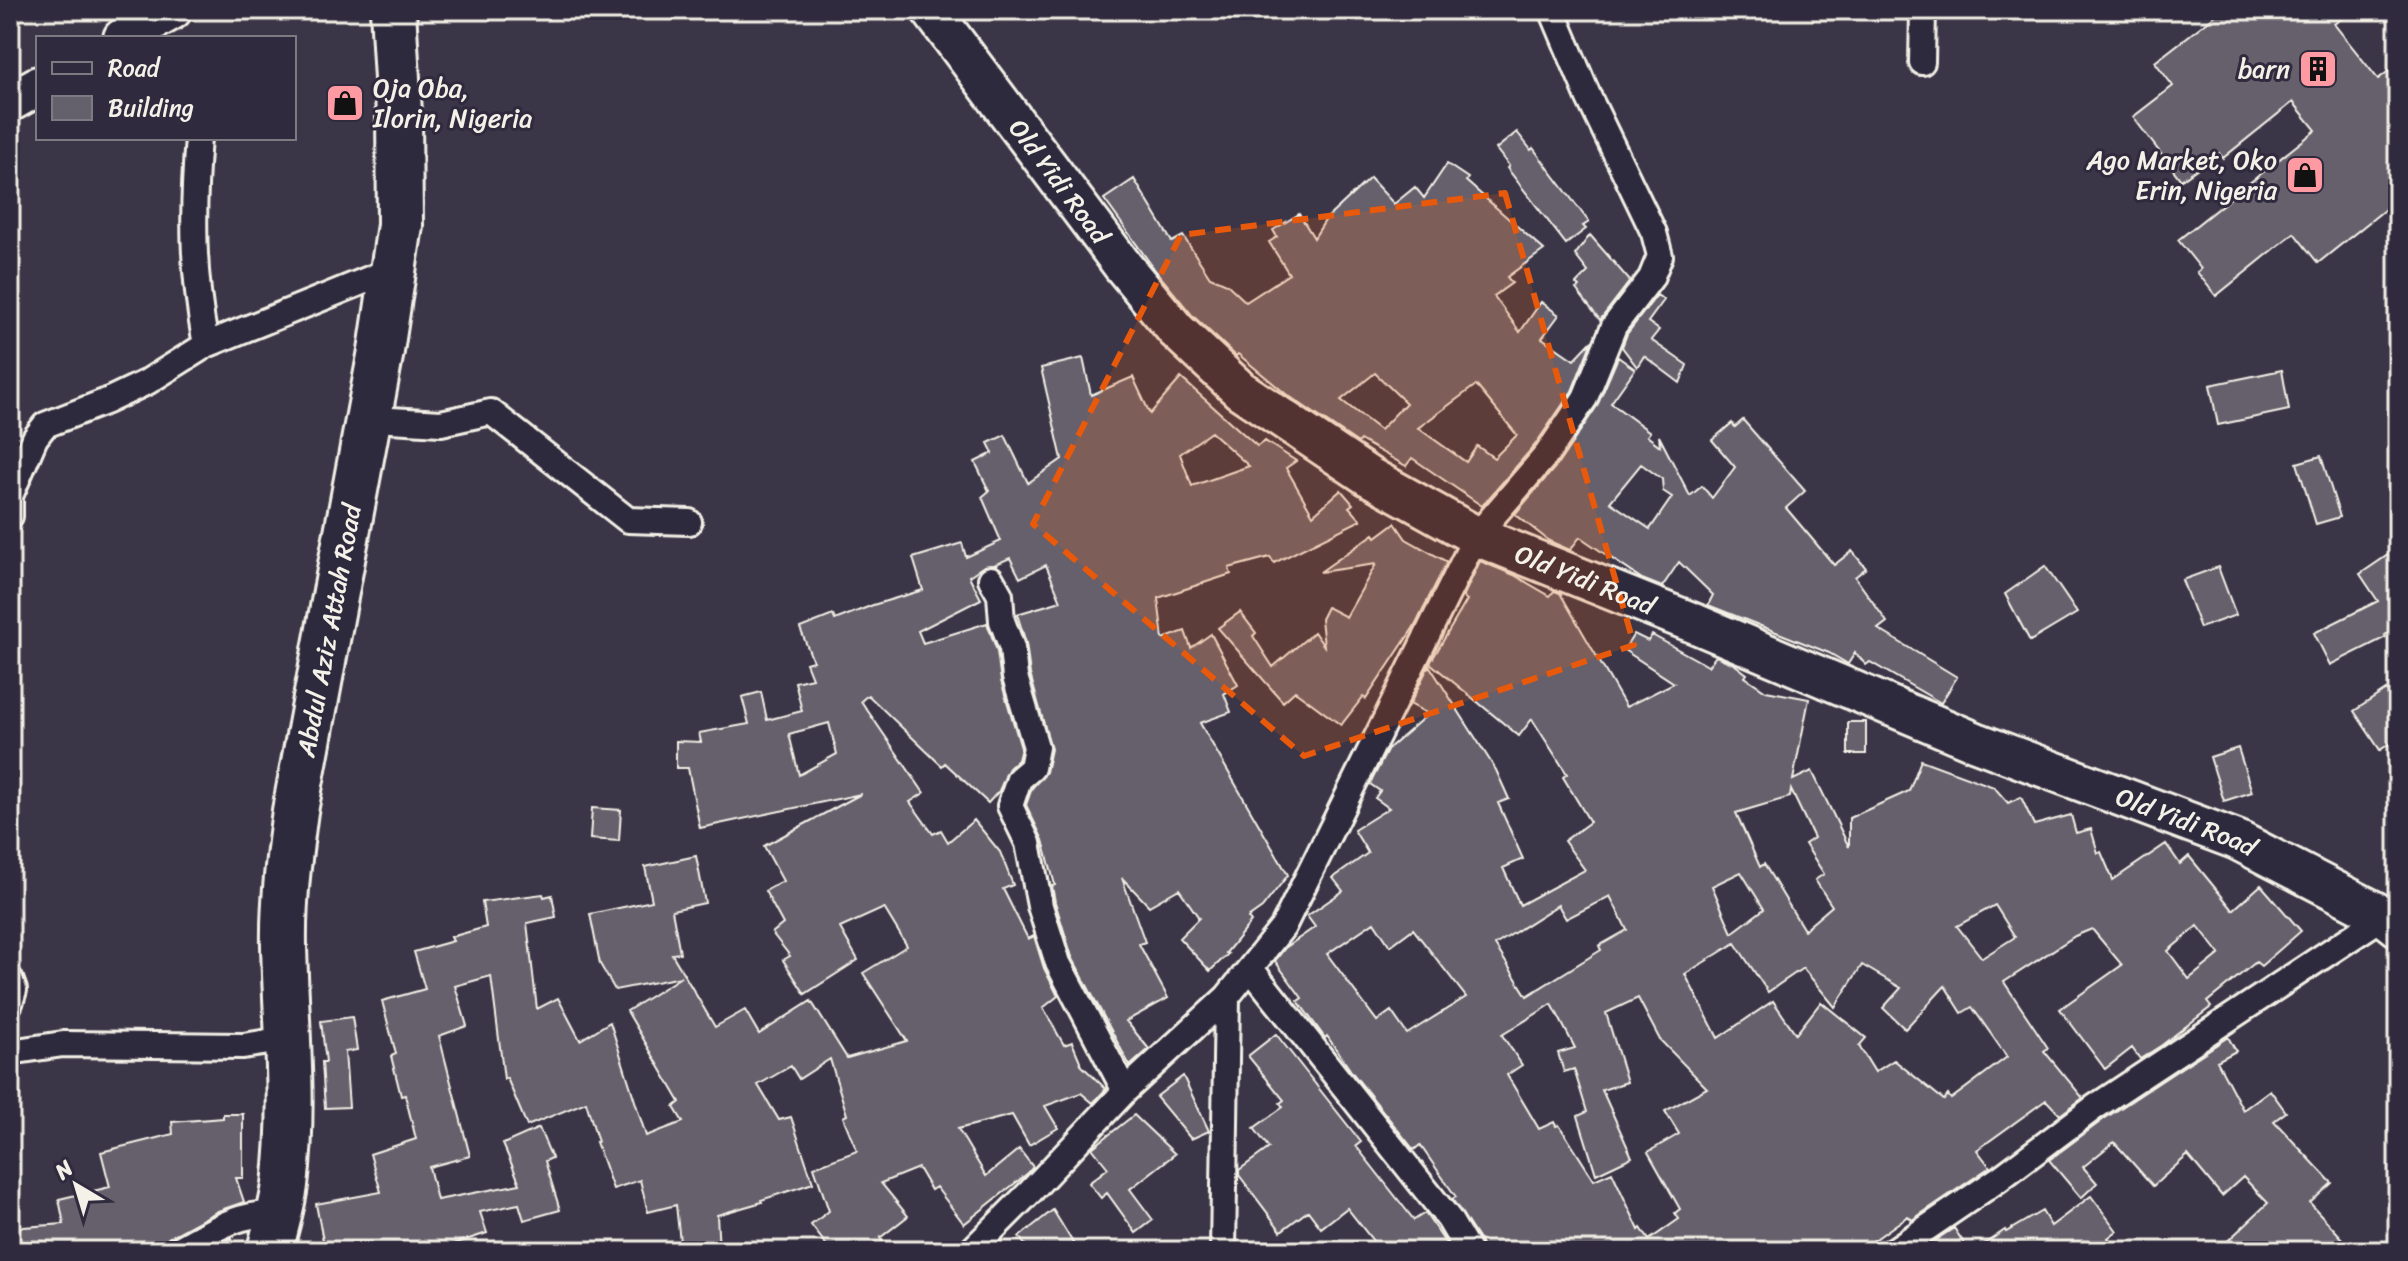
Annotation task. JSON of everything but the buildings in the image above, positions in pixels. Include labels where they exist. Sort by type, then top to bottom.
[{"type":"highway","name":"Abdul Aziz Attah Road","points":[[283,1239],[315,1169],[317,1068],[296,1014],[284,927],[295,811],[381,351],[400,225],[393,10]]},
{"type":"highway","name":"Abdul Aziz Attah Road","points":[[296,1014],[312,913],[316,844],[407,330],[420,224],[416,10]]},
{"type":"main road","points":[[126,36],[172,10]]},
{"type":"main road","name":"Old Yidi Road","points":[[931,10],[1123,266],[1176,330],[1240,390],[1368,476],[1476,536],[1696,624],[1976,742],[2237,840],[2391,921]]},
{"type":"main road","points":[[10,102],[36,87]]},
{"type":"street","points":[[986,1246],[1125,1091],[1227,997],[1283,927],[1476,536],[1547,454],[1585,398],[1614,326],[1651,278],[1660,256],[1654,233],[1589,98],[1552,10]]},
{"type":"street","points":[[1922,62],[1923,10]]},
{"type":"street","points":[[198,140],[192,223],[197,298],[206,345]]},
{"type":"street","points":[[10,516],[10,496],[35,438],[45,425],[133,389],[206,345],[394,269]]},
{"type":"street","points":[[391,420],[441,423],[491,412],[628,520],[689,522]]},
{"type":"street","points":[[991,579],[1000,595],[1002,621],[1012,648],[1015,677],[1036,747],[1032,768],[1019,779],[1010,806],[1028,843],[1040,906],[1065,979],[1125,1091]]},
{"type":"street","points":[[1893,1251],[1999,1179],[2095,1107],[2391,921]]},
{"type":"street","points":[[1251,969],[1449,1219],[1468,1251]]},
{"type":"street","points":[[10,979],[14,997],[10,1003]]},
{"type":"street","points":[[1223,1251],[1227,997]]},
{"type":"street","points":[[10,1052],[63,1044],[243,1046],[296,1014]]},
{"type":"street","points":[[175,1251],[219,1226],[259,1213],[283,1239]]},
{"type":"highlighted area","points":[[1505,193],[1634,645],[1304,756],[1033,524],[1181,235]]},
{"type":"place","name":"barn","points":[[2318,69]]},
{"type":"place","name":"Oja Oba, Ilorin, Nigeria","points":[[345,103]]},
{"type":"place","name":"Ago Market, Oko Erin, Nigeria","points":[[2305,175]]}]
